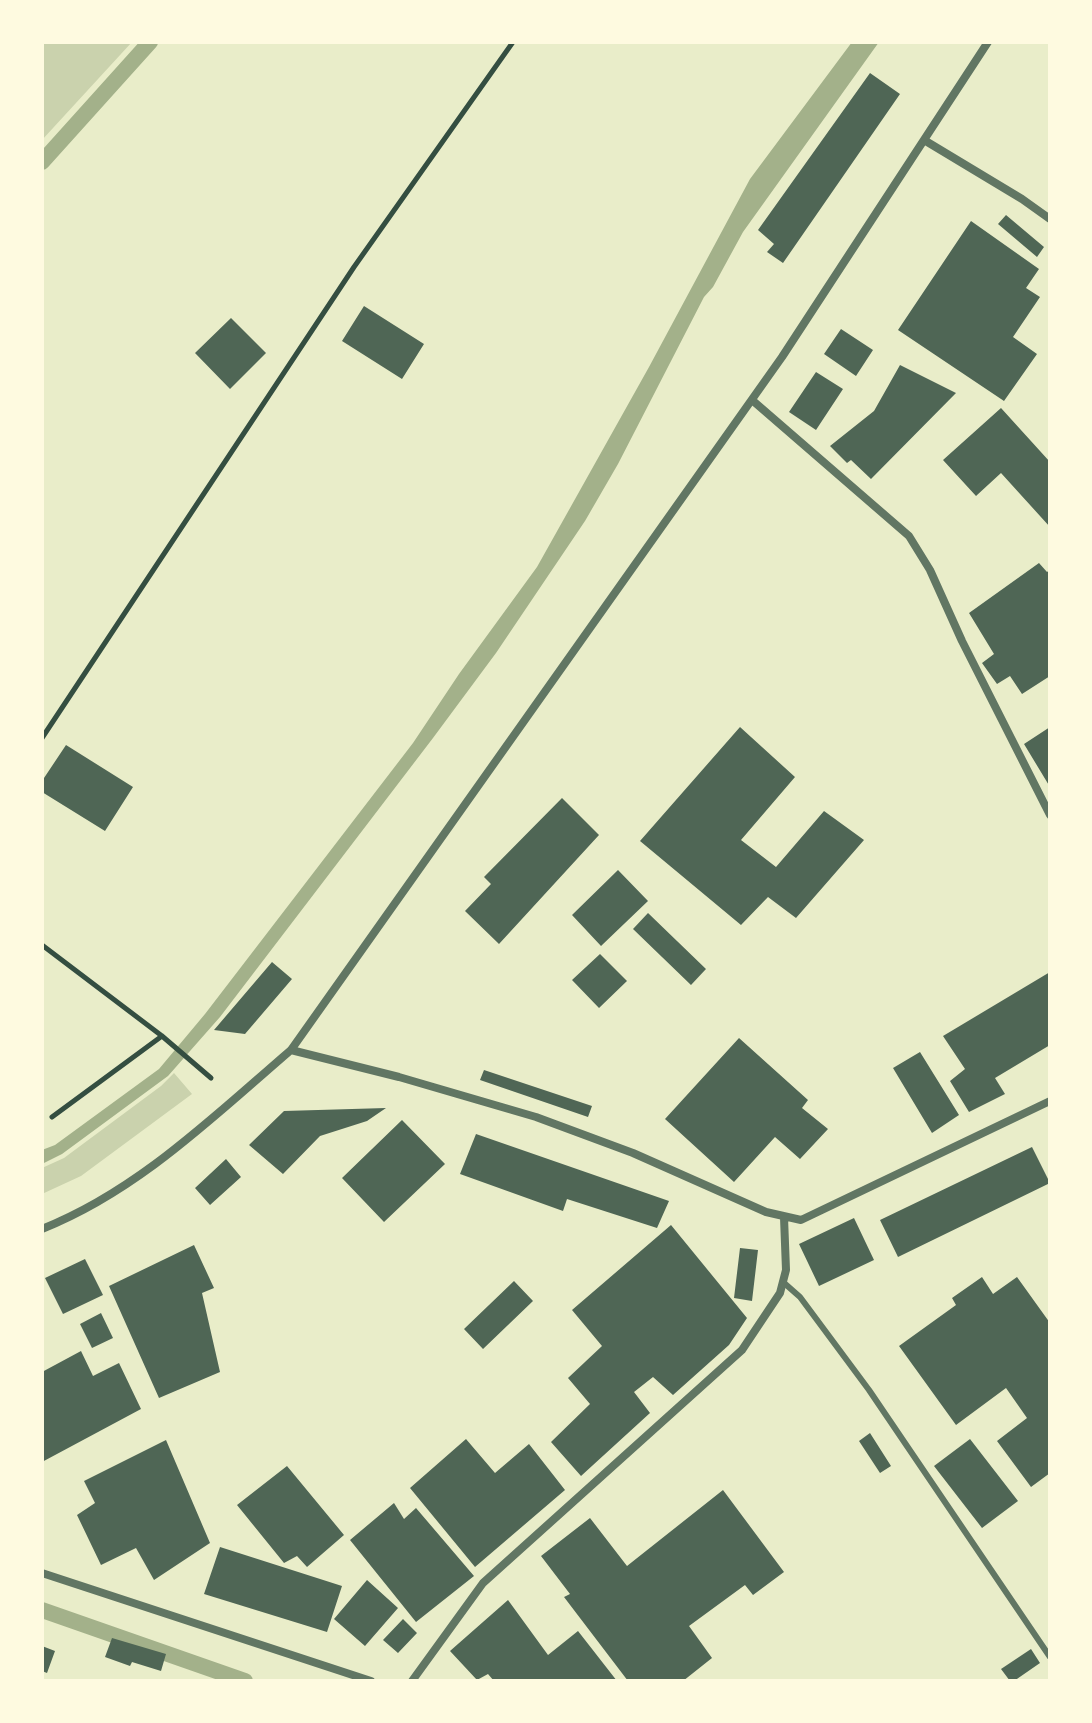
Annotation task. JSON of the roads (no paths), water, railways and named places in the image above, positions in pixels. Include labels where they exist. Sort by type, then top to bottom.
[{"type":"street","points":[[42,1229],[121,1187],[188,1139],[291,1050],[752,400],[988,42]]},
{"type":"street","points":[[924,140],[1050,219]]},
{"type":"street","points":[[752,400],[909,536],[930,570],[962,641],[1050,815]]},
{"type":"street","points":[[291,1050],[399,1077],[536,1117],[633,1153],[766,1212],[801,1220],[1050,1101]]},
{"type":"street","points":[[412,1681],[483,1583],[742,1350],[780,1293],[786,1270],[784,1217]]},
{"type":"street","points":[[42,1573],[371,1681]]},
{"type":"lane","points":[[783,1282],[800,1297],[869,1390],[1050,1657]]},
{"type":"waterway","points":[[42,162],[150,42]]},
{"type":"waterway","points":[[42,1610],[245,1681]]}]
